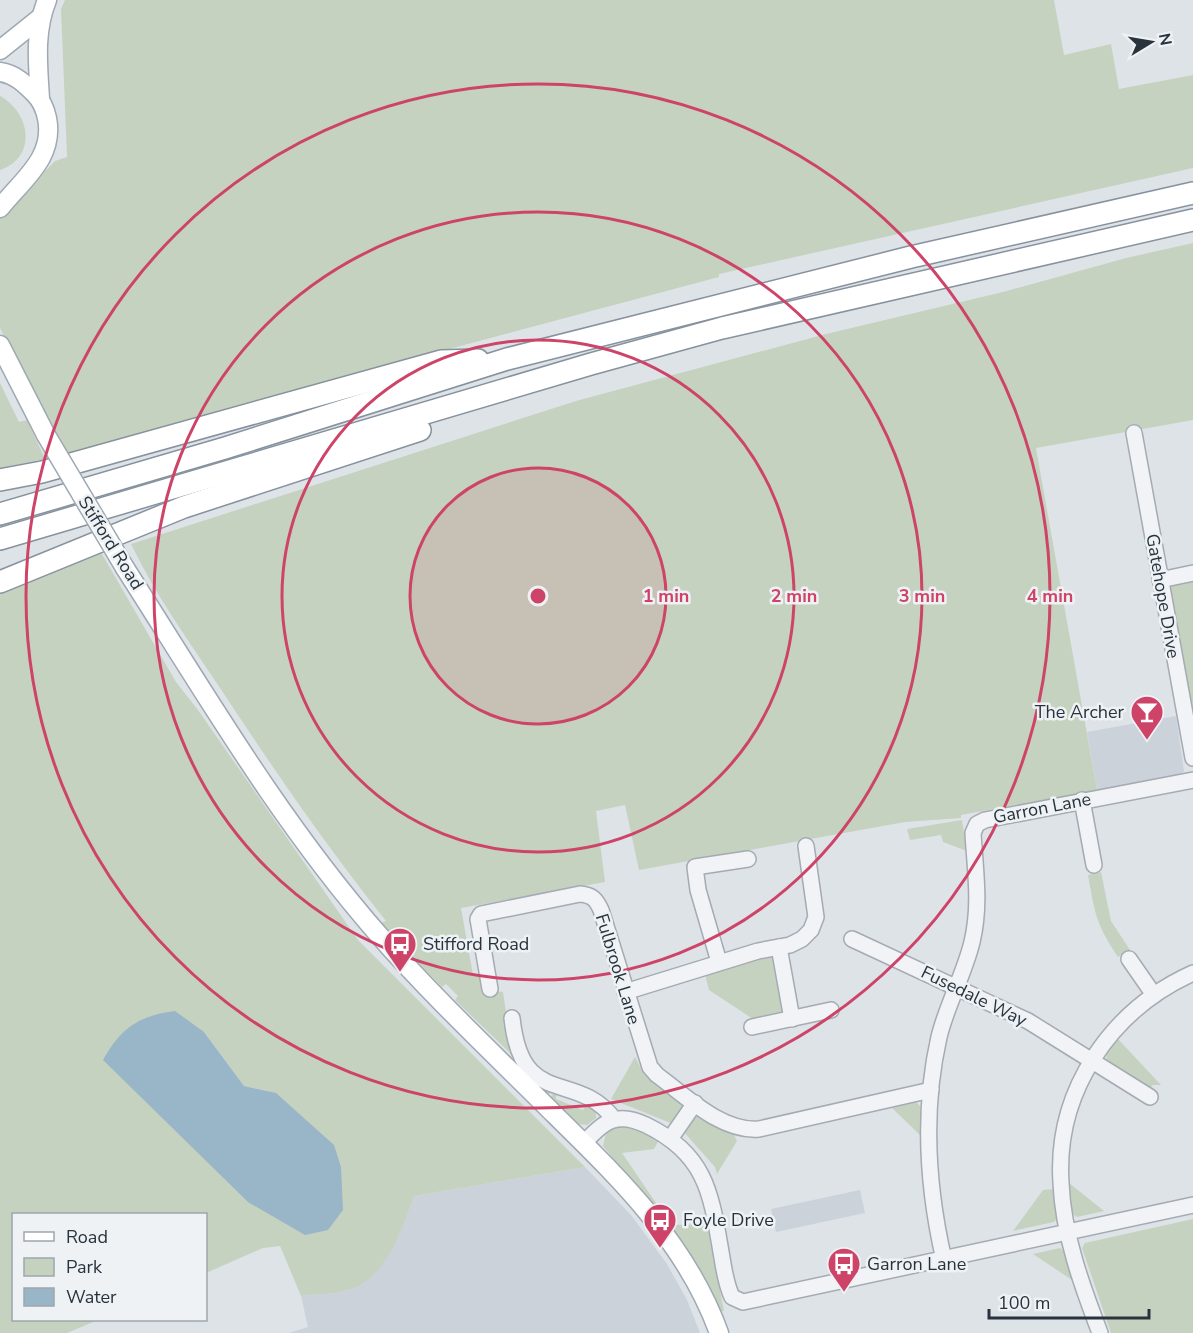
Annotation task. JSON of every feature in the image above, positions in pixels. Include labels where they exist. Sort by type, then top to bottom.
[{"type":"highway","points":[[0,514],[225,448],[507,359],[921,254],[1193,193]]},
{"type":"highway","points":[[0,539],[591,364],[722,328],[1193,220]]},
{"type":"highway","points":[[0,582],[184,507],[244,487],[497,405],[918,282]]},
{"type":"highway","points":[[0,480],[42,472],[441,361],[507,359]]},
{"type":"highway","points":[[0,489],[358,405]]},
{"type":"highway","points":[[0,571],[92,535],[242,469]]},
{"type":"main road","points":[[0,208],[37,168],[46,149],[49,128],[40,99],[37,53],[40,18],[47,0]]},
{"type":"main road","points":[[0,50],[40,18]]},
{"type":"main road","points":[[0,72],[21,80],[40,99]]},
{"type":"main road","points":[[0,190],[23,182]]},
{"type":"main road","name":"Stifford Road","points":[[0,345],[46,435],[125,568],[273,799],[326,872],[380,936],[429,988],[639,1201],[674,1246],[702,1295],[718,1333]]},
{"type":"street","name":"Gatehope Drive","points":[[1134,433],[1193,758]]},
{"type":"street","points":[[1160,580],[1193,573]]},
{"type":"street","name":"Garron Lane","points":[[944,1260],[928,1166],[931,1090],[939,1037],[972,942],[978,901],[973,832],[975,827],[985,820],[1193,780]]},
{"type":"street","points":[[1082,801],[1095,865]]},
{"type":"street","points":[[625,992],[719,962],[779,948],[802,939],[811,930],[816,917],[806,846]]},
{"type":"street","points":[[719,962],[698,890],[695,867],[748,859]]},
{"type":"street","name":"Fulbrook Lane","points":[[490,989],[478,919],[481,914],[580,894],[596,899],[601,910],[650,1066],[657,1075],[725,1123],[749,1130],[931,1090]]},
{"type":"street","name":"Fusedale Way","points":[[852,939],[1028,1021],[1150,1097]]},
{"type":"street","points":[[779,948],[792,1018]]},
{"type":"street","points":[[1129,959],[1154,995]]},
{"type":"street","points":[[1100,1333],[1083,1286],[1069,1232],[1060,1183],[1062,1139],[1075,1094],[1092,1059],[1112,1030],[1154,995],[1193,973]]},
{"type":"street","points":[[752,1027],[831,1010]]},
{"type":"street","points":[[512,1018],[518,1050],[531,1073],[601,1104],[614,1119]]},
{"type":"street","points":[[670,1139],[695,1103]]},
{"type":"street","points":[[584,1143],[605,1123],[614,1119],[628,1118],[670,1139],[692,1158],[706,1181],[725,1279],[732,1297],[743,1302],[753,1302],[1193,1205]]},
{"type":"shaded area","points":[[1176,716],[1184,771],[1181,774],[1097,790],[1087,732]]},
{"type":"shaded area","points":[[585,1167],[631,1215],[667,1264],[687,1300],[700,1333],[289,1333],[308,1327],[301,1296],[349,1290],[398,1238],[414,1196]]},
{"type":"shaded area","points":[[860,1190],[865,1213],[776,1232],[771,1209]]},
{"type":"green space","points":[[65,0],[1054,0],[1064,55],[1111,44],[1119,89],[1193,75],[1193,168],[719,274],[719,277],[382,367],[69,455],[47,415],[43,416],[0,328],[0,217],[55,161],[67,157],[61,9]]},
{"type":"green space","points":[[0,96],[18,112],[26,134],[25,145],[20,155],[12,164],[0,170]]},
{"type":"green space","points":[[1193,243],[1193,420],[1036,448],[1097,790],[961,815],[961,818],[905,822],[639,870],[625,805],[596,811],[605,882],[461,908],[473,975],[480,975],[484,980],[486,990],[503,992],[508,1026],[521,1064],[554,1089],[546,1097],[508,1051],[455,1000],[458,996],[446,984],[442,987],[379,923],[386,921],[322,837],[261,750],[174,619],[131,544],[576,401],[826,334],[1003,292],[1126,258]]},
{"type":"green space","points":[[0,383],[19,422],[27,420],[45,459],[0,468]]},
{"type":"green space","points":[[99,549],[176,682],[198,710],[358,940],[585,1167],[414,1196],[391,1252],[372,1276],[361,1285],[347,1290],[301,1296],[280,1246],[263,1248],[207,1273],[207,1213],[12,1213],[12,1321],[96,1321],[67,1333],[0,1333],[0,588]],"holes":[[[204,1032],[244,1086],[276,1093],[103,1060]]]},
{"type":"green space","points":[[1193,577],[1193,711],[1170,589],[1175,581]]},
{"type":"green space","points":[[962,820],[967,851],[943,842],[941,835],[910,840],[907,829]]},
{"type":"green space","points":[[1101,872],[1111,921],[1130,950],[1118,957],[1097,918],[1088,875]]},
{"type":"green space","points":[[768,954],[775,959],[784,1007],[780,1015],[753,1019],[709,990],[705,974]]},
{"type":"green space","points":[[1117,1038],[1161,1085],[1153,1085],[1148,1090],[1108,1065],[1106,1055]]},
{"type":"green space","points":[[635,1057],[644,1074],[683,1104],[684,1108],[673,1124],[611,1099]]},
{"type":"green space","points":[[557,1090],[556,1099],[583,1110],[586,1104],[596,1109],[596,1118],[587,1125],[575,1124],[548,1099]]},
{"type":"green space","points":[[916,1102],[922,1108],[920,1135],[892,1108]]},
{"type":"green space","points":[[698,1115],[734,1135],[737,1141],[717,1174],[715,1167],[683,1131],[691,1119]]},
{"type":"green space","points":[[620,1126],[629,1126],[660,1138],[654,1149],[622,1153],[671,1225],[707,1224],[724,1311],[717,1312],[669,1227],[603,1146],[606,1133]]},
{"type":"green space","points":[[1069,1183],[1104,1211],[1077,1217],[1071,1213]]},
{"type":"green space","points":[[1054,1189],[1058,1218],[1054,1222],[1013,1231],[1043,1190]]},
{"type":"green space","points":[[1193,1219],[1193,1333],[1111,1333],[1082,1248],[1085,1243]]},
{"type":"green space","points":[[1060,1248],[1065,1252],[1072,1280],[1033,1254]]},
{"type":"water","points":[[175,1011],[204,1032],[244,1086],[276,1093],[334,1145],[341,1167],[343,1210],[328,1230],[305,1235],[248,1202],[103,1060],[117,1040],[132,1025],[151,1016]]},
{"type":"place","name":"The Archer","points":[[1147,741]]},
{"type":"place","name":"Stifford Road","points":[[400,973]]},
{"type":"place","name":"Foyle Drive","points":[[660,1249]]},
{"type":"place","name":"Garron Lane","points":[[844,1293]]}]
